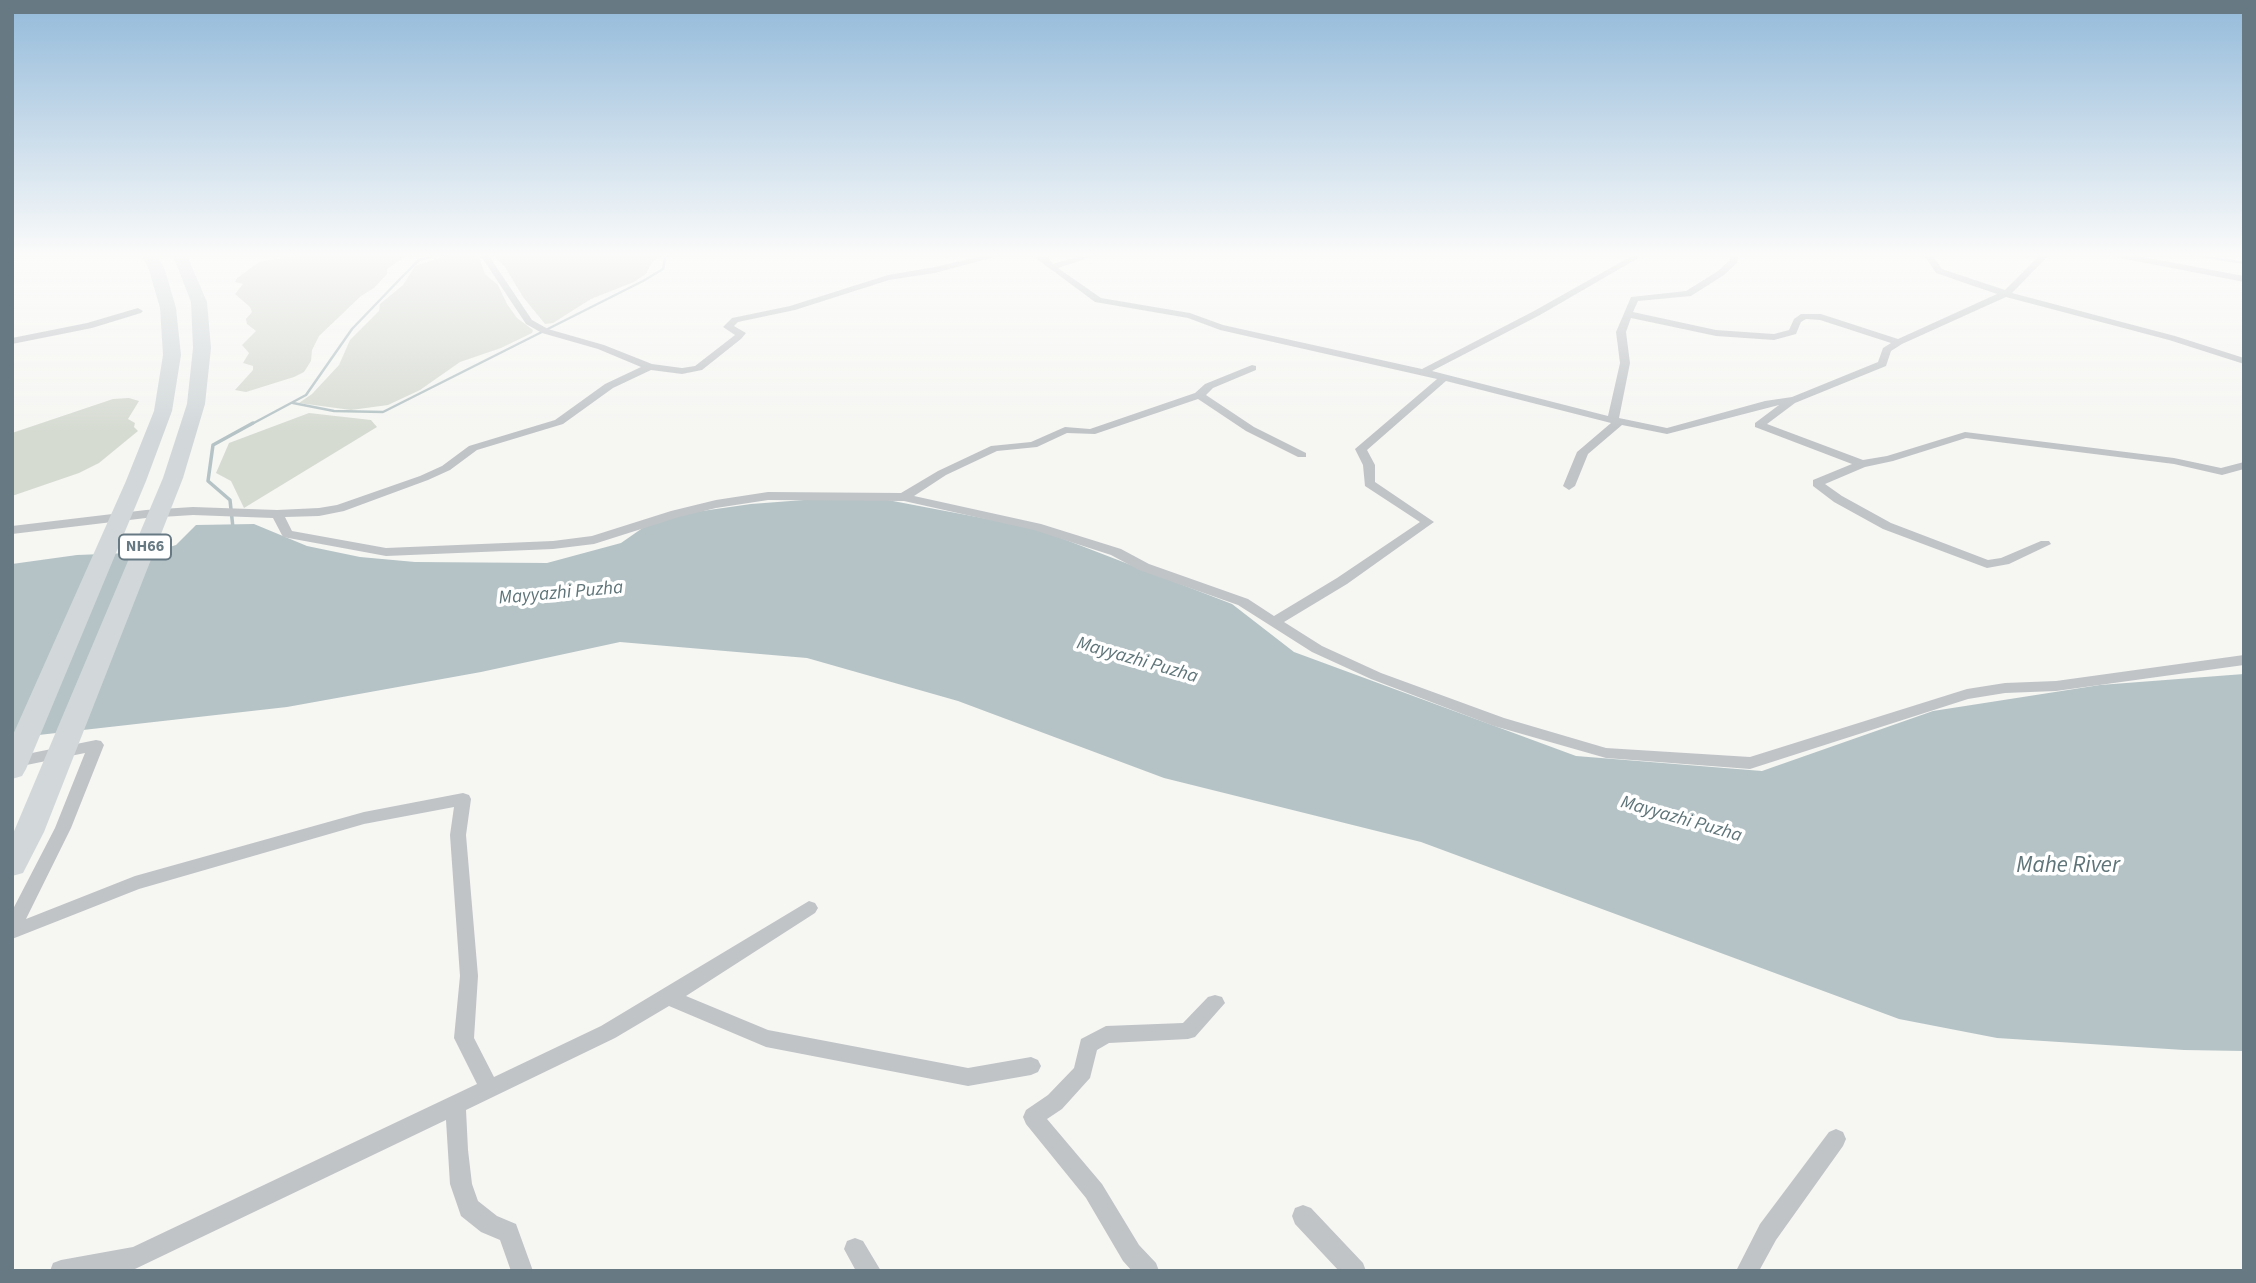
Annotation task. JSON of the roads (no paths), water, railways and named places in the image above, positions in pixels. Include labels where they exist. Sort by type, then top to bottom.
[{"type":"highway","name":"NH66","points":[[12,769],[136,481],[163,411],[172,355],[168,313]]},
{"type":"highway","name":"NH66","points":[[12,865],[29,832],[173,478],[196,404],[202,348],[200,313]]},
{"type":"street","points":[[12,341],[89,326],[132,313]]},
{"type":"street","points":[[523,313],[529,322],[545,331],[601,347],[650,367],[682,371],[702,366],[738,337],[741,333],[728,327],[734,320],[768,313]]},
{"type":"street","points":[[1172,313],[1220,327],[1423,372],[1667,431],[1765,404],[1794,400]]},
{"type":"street","points":[[1423,372],[1537,313]]},
{"type":"street","points":[[1862,464],[1759,425],[1794,400],[1882,364],[1887,350],[1899,342],[1963,313]]},
{"type":"street","points":[[2080,313],[2244,361]]},
{"type":"street","points":[[1569,486],[1583,452],[1617,421],[1625,363],[1621,332],[1628,314],[1716,333],[1774,337],[1793,332],[1797,321],[1804,316],[1899,342]]},
{"type":"street","points":[[12,530],[146,514],[276,514],[341,508],[424,478],[473,449],[570,416],[591,397],[650,367]]},
{"type":"street","points":[[904,497],[942,472],[995,448],[1033,445],[1065,430],[1091,432],[1199,395],[1209,386],[1252,368]]},
{"type":"street","points":[[1274,622],[1342,581],[1428,522],[1369,483],[1369,465],[1361,449],[1444,377]]},
{"type":"street","points":[[1199,395],[1250,429],[1302,455]]},
{"type":"street","points":[[2045,544],[2004,561],[1987,564],[1887,526],[1838,499],[1817,483],[1862,464],[1889,459],[1965,435],[2174,461],[2222,472],[2244,465]]},
{"type":"street","points":[[276,514],[287,534],[386,552],[553,545],[594,540],[689,511],[768,496],[904,497],[1037,527],[1116,552],[1144,566],[1243,602],[1317,649],[1376,676],[1513,726],[1606,753],[1750,763],[1967,694],[2005,688],[2056,686],[2244,660]]},
{"type":"street","points":[[12,763],[96,745],[63,828],[12,930]]},
{"type":"street","points":[[12,930],[135,883],[364,818],[463,799],[458,835],[469,976],[464,1038],[490,1089]]},
{"type":"street","points":[[61,1271],[135,1258],[608,1032],[809,908]]},
{"type":"street","points":[[668,997],[766,1038],[968,1077],[1031,1066]]},
{"type":"street","points":[[1148,1271],[1131,1253],[1094,1191],[1033,1117],[1055,1102],[1083,1072],[1088,1045],[1107,1035],[1188,1031],[1215,1003]]},
{"type":"street","points":[[456,1105],[461,1184],[469,1208],[489,1224],[508,1232],[522,1271]]},
{"type":"street","points":[[1748,1271],[1768,1232],[1836,1139]]},
{"type":"street","points":[[1303,1216],[1355,1271]]},
{"type":"street","points":[[855,1249],[870,1271]]},
{"type":"water","name":"Mahe River","points":[[877,498],[1035,528],[1232,604],[1294,652],[1576,756],[1762,771],[1933,711],[2100,685],[2244,674],[2244,1051],[2184,1050],[1997,1038],[1899,1019],[1421,842],[1164,778],[958,701],[807,658],[620,642],[481,672],[287,707],[12,738],[12,564],[77,555],[154,552],[176,545],[196,525],[254,524],[307,546],[360,557],[415,562],[547,563],[621,543],[644,527],[681,514],[751,504]]},
{"type":"waterway","points":[[250,425],[306,395],[352,329],[367,313]]},
{"type":"waterway","points":[[293,403],[334,411],[383,412],[580,313]]},
{"type":"waterway","points":[[233,528],[230,500],[208,481],[213,445],[253,423]]},
{"type":"water label","name":"Mayyazhi Puzha","points":[[561,594]]},
{"type":"water label","name":"Mayyazhi Puzha","points":[[1137,661]]},
{"type":"water label","name":"Mayyazhi Puzha","points":[[1681,820]]}]
